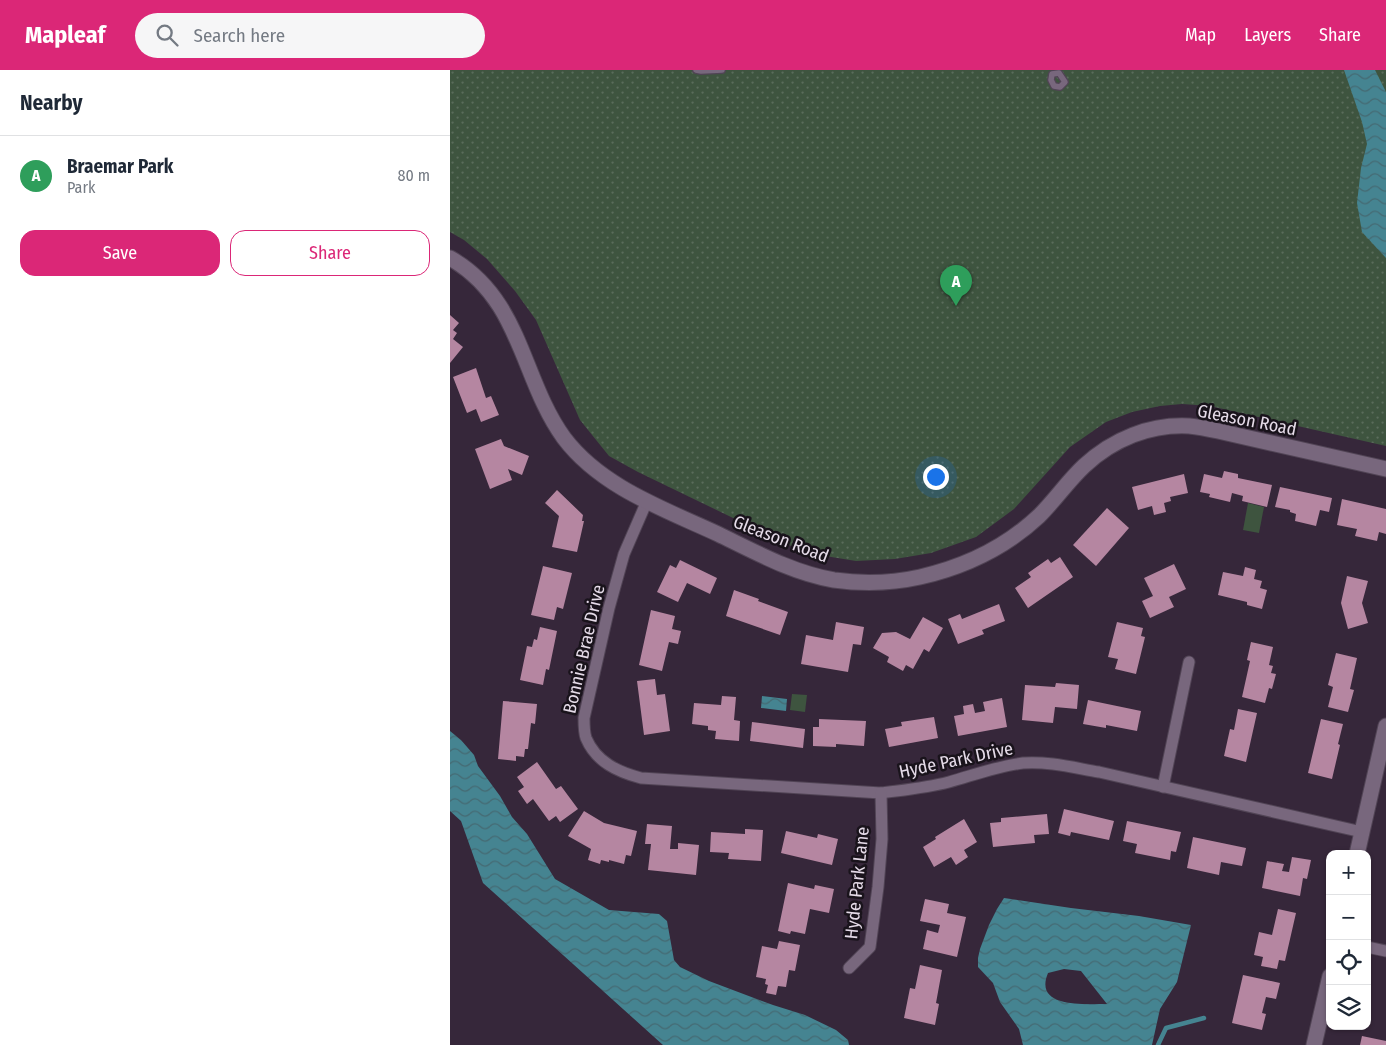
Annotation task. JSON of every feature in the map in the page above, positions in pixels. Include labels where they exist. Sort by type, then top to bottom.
[{"type":"street","name":"Gleason Road","points":[[450,258],[458,262],[483,284],[503,310],[519,341],[549,414],[565,438],[585,461],[605,477],[647,501],[767,558],[800,571],[835,580],[872,582],[909,580],[944,572],[977,558],[1008,541],[1038,516],[1084,466],[1108,446],[1134,434],[1159,428],[1190,426],[1218,431],[1386,469]]},
{"type":"street","name":"Bonnie Brae Drive","points":[[641,778],[624,774],[610,767],[594,753],[586,737],[584,718],[609,608],[622,563],[647,501]]},
{"type":"street","points":[[1164,787],[1189,662]]},
{"type":"street","points":[[1358,850],[1386,726]]},
{"type":"street","name":"Hyde Park Drive","points":[[641,778],[851,793],[881,793],[940,784],[1003,766],[1025,763],[1059,765],[1362,832]]},
{"type":"street","name":"Hyde Park Lane","points":[[849,968],[870,947],[881,849],[881,793]]},
{"type":"street","points":[[1371,948],[1386,952]]},
{"type":"street","points":[[1314,1045],[1328,985]]},
{"type":"lane","points":[[696,70],[701,72],[722,70]]},
{"type":"green space","points":[[450,70],[1386,70],[1386,446],[1210,406],[1182,404],[1160,406],[1132,412],[1106,422],[1070,447],[1014,509],[976,537],[931,553],[895,559],[856,561],[819,555],[791,546],[609,456],[580,420],[536,320],[515,291],[487,259],[464,240],[450,232]]},
{"type":"green space","points":[[1248,503],[1264,507],[1259,533],[1243,530]]},
{"type":"green space","points":[[792,694],[807,695],[805,712],[790,710]]},
{"type":"water","points":[[1344,70],[1375,70],[1386,92],[1386,258],[1362,232],[1357,203],[1361,168],[1367,144],[1362,122]]},
{"type":"water","points":[[762,696],[787,699],[786,711],[761,708]]},
{"type":"water","points":[[450,731],[474,755],[478,766],[500,796],[512,817],[527,834],[555,879],[609,910],[659,914],[667,921],[674,960],[680,967],[709,981],[805,1015],[836,1030],[848,1040],[849,1045],[663,1045],[483,883],[461,821],[450,811]]},
{"type":"water","points":[[1004,898],[1191,925],[1177,982],[1160,1009],[1152,1045],[1023,1045],[1019,1029],[1000,1002],[993,983],[978,967],[980,949],[997,909]],"holes":[[[1064,969],[1081,971],[1107,1004],[1064,1002],[1055,999],[1048,993],[1045,985],[1048,973]]]},
{"type":"building","points":[[450,315],[459,323],[453,330],[457,333],[453,339],[463,347],[450,363]]},
{"type":"building","points":[[476,368],[486,398],[491,396],[499,415],[481,422],[476,409],[467,413],[453,377]]},
{"type":"building","points":[[501,439],[504,446],[529,456],[522,475],[508,469],[512,480],[490,489],[475,449]]},
{"type":"building","points":[[1224,471],[1238,474],[1238,478],[1272,485],[1267,507],[1242,501],[1243,496],[1232,493],[1230,502],[1209,497],[1210,494],[1200,492],[1204,474],[1222,478]]},
{"type":"building","points":[[1184,474],[1188,493],[1170,497],[1171,501],[1164,503],[1166,512],[1154,515],[1152,506],[1138,510],[1132,487]]},
{"type":"building","points":[[1280,487],[1332,498],[1329,512],[1320,510],[1316,526],[1295,521],[1296,514],[1290,512],[1290,510],[1275,507]]},
{"type":"building","points":[[557,490],[583,515],[582,521],[584,521],[577,552],[552,547],[559,516],[545,503]]},
{"type":"building","points":[[1342,499],[1386,509],[1386,534],[1379,532],[1377,541],[1355,536],[1357,529],[1337,525]]},
{"type":"building","points":[[1107,508],[1129,528],[1096,566],[1073,545]]},
{"type":"building","points":[[1060,557],[1073,577],[1028,608],[1015,588],[1031,577],[1028,573],[1048,559],[1051,563]]},
{"type":"building","points":[[680,560],[717,578],[710,594],[687,583],[678,602],[657,592],[670,565],[676,568]]},
{"type":"building","points":[[1174,564],[1186,589],[1169,597],[1174,607],[1150,618],[1142,601],[1153,596],[1144,578]]},
{"type":"building","points":[[543,566],[572,573],[563,609],[557,607],[554,620],[531,615]]},
{"type":"building","points":[[1245,567],[1256,570],[1254,579],[1262,581],[1260,588],[1267,590],[1262,609],[1247,605],[1247,602],[1218,595],[1223,572],[1243,576]]},
{"type":"building","points":[[1347,576],[1368,581],[1362,603],[1368,623],[1348,629],[1341,603]]},
{"type":"building","points":[[734,590],[788,612],[780,635],[726,616]]},
{"type":"building","points":[[999,604],[1005,621],[982,630],[984,634],[958,644],[948,619],[960,614],[962,619]]},
{"type":"building","points":[[651,610],[675,616],[672,629],[681,631],[678,644],[669,642],[662,671],[639,665]]},
{"type":"building","points":[[923,617],[943,628],[929,652],[924,649],[913,669],[906,665],[903,671],[887,662],[889,657],[873,648],[882,633],[896,632],[910,639]]},
{"type":"building","points":[[836,622],[864,627],[861,645],[853,644],[848,672],[801,664],[806,635],[833,640]]},
{"type":"building","points":[[1117,622],[1143,628],[1141,636],[1145,637],[1136,674],[1115,669],[1118,659],[1108,657]]},
{"type":"building","points":[[540,627],[557,631],[549,670],[546,669],[543,685],[520,680],[527,646],[532,647],[534,639],[537,640]]},
{"type":"building","points":[[1251,642],[1273,647],[1269,665],[1273,666],[1271,673],[1276,674],[1272,689],[1269,688],[1265,703],[1242,697],[1250,661],[1247,660]]},
{"type":"building","points":[[1336,653],[1357,658],[1350,689],[1354,690],[1348,712],[1328,707],[1333,687],[1328,685]]},
{"type":"building","points":[[655,679],[657,695],[665,694],[670,731],[644,735],[637,681]]},
{"type":"building","points":[[1056,683],[1079,685],[1077,709],[1055,707],[1053,723],[1022,720],[1025,685],[1055,687]]},
{"type":"building","points":[[722,696],[736,697],[734,720],[740,721],[739,741],[715,739],[716,731],[708,730],[708,726],[692,724],[694,703],[721,705]]},
{"type":"building","points":[[1002,698],[1007,727],[958,736],[954,716],[964,714],[963,706],[973,704],[975,713],[985,711],[983,702]]},
{"type":"building","points":[[1088,700],[1141,711],[1137,731],[1106,725],[1106,728],[1083,724]]},
{"type":"building","points":[[503,701],[537,704],[535,724],[531,723],[528,749],[525,749],[524,757],[516,756],[516,761],[498,759]]},
{"type":"building","points":[[1238,709],[1257,713],[1246,762],[1224,756],[1230,729],[1234,730]]},
{"type":"building","points":[[934,717],[938,738],[889,747],[885,729],[902,726],[901,722]]},
{"type":"building","points":[[819,719],[866,721],[864,746],[836,744],[836,747],[813,746],[813,727],[819,727]]},
{"type":"building","points":[[1321,719],[1343,724],[1332,779],[1308,773]]},
{"type":"building","points":[[752,722],[805,729],[803,748],[750,741]]},
{"type":"building","points":[[537,762],[556,789],[561,786],[578,809],[560,822],[556,816],[549,821],[533,799],[527,804],[518,791],[524,787],[517,777]]},
{"type":"building","points":[[1064,809],[1114,821],[1109,840],[1071,832],[1070,836],[1058,833]]},
{"type":"building","points":[[584,811],[604,823],[637,831],[631,856],[626,855],[624,864],[601,860],[600,864],[588,860],[591,849],[568,836]]},
{"type":"building","points":[[1047,814],[1049,834],[1034,835],[1035,843],[993,847],[990,823],[1001,822],[1001,818]]},
{"type":"building","points":[[964,819],[977,842],[964,850],[968,857],[956,865],[951,857],[934,867],[923,847]]},
{"type":"building","points":[[1127,821],[1181,832],[1176,852],[1171,851],[1170,860],[1135,853],[1137,844],[1123,841]]},
{"type":"building","points":[[647,824],[672,826],[670,849],[678,849],[678,843],[699,845],[696,875],[648,870],[651,844],[645,844]]},
{"type":"building","points":[[745,829],[763,830],[761,861],[728,859],[729,853],[710,852],[711,832],[745,834]]},
{"type":"building","points":[[786,831],[817,838],[818,834],[838,839],[832,865],[781,853]]},
{"type":"building","points":[[1193,837],[1246,848],[1242,866],[1221,862],[1219,875],[1187,868]]},
{"type":"building","points":[[1292,857],[1311,860],[1307,879],[1303,878],[1300,896],[1262,888],[1267,861],[1284,864],[1282,871],[1289,872]]},
{"type":"building","points":[[788,883],[814,889],[815,885],[834,889],[829,913],[810,909],[805,934],[791,931],[790,934],[778,931]]},
{"type":"building","points":[[925,899],[949,904],[947,913],[966,917],[957,957],[923,949],[927,930],[938,933],[940,925],[920,921]]},
{"type":"building","points":[[1278,909],[1296,913],[1285,961],[1279,960],[1277,969],[1261,966],[1263,957],[1254,955],[1259,932],[1272,935]]},
{"type":"building","points":[[779,941],[800,945],[795,971],[789,970],[786,987],[778,986],[776,995],[766,993],[768,985],[765,984],[766,979],[756,977],[762,946],[777,949]]},
{"type":"building","points":[[920,965],[942,970],[936,1003],[939,1004],[935,1025],[904,1018],[910,988],[915,989]]},
{"type":"building","points":[[1243,975],[1280,983],[1276,999],[1266,997],[1262,1013],[1266,1014],[1262,1030],[1232,1023]]},
{"type":"building","points":[[1362,1036],[1386,1041],[1386,1045],[1360,1045]]},
{"type":"waterway","points":[[1158,1045],[1166,1028],[1204,1018]]},
{"type":"place","name":"Braemar Park","points":[[956,306]]}]
